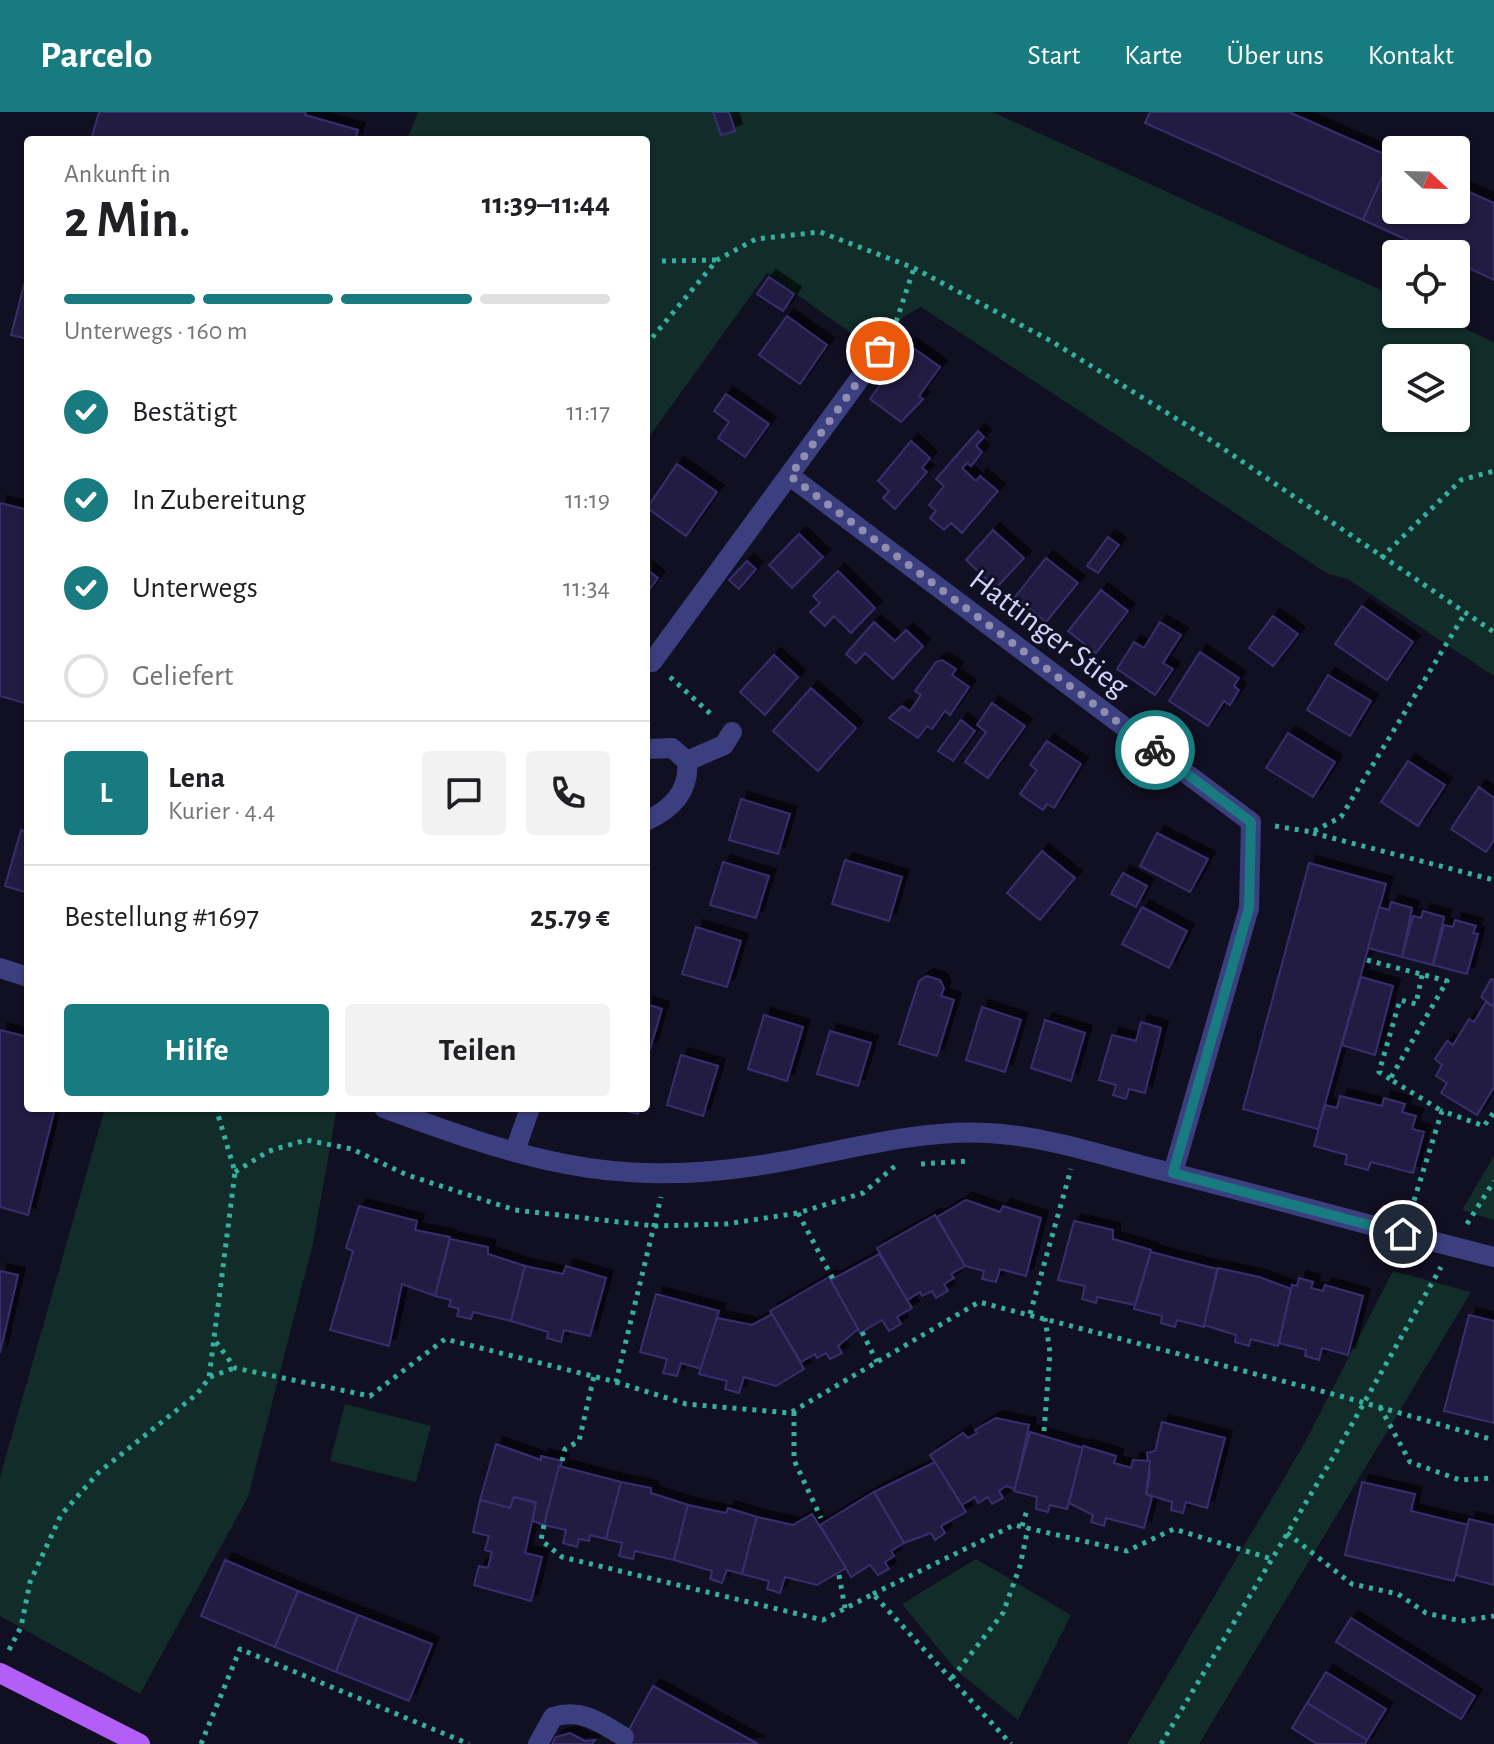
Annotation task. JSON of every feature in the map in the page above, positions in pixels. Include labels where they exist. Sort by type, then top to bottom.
[{"type":"main road","points":[[3,1665],[140,1744]]},
{"type":"street","points":[[652,662],[880,351]]},
{"type":"street","name":"Hattinger Stieg","points":[[790,476],[1251,822]]},
{"type":"street","points":[[687,761],[724,745],[732,732]]},
{"type":"street","points":[[650,749],[672,748],[687,761],[689,778],[679,798],[650,819]]},
{"type":"street","points":[[1173,1173],[1249,908],[1251,822]]},
{"type":"street","points":[[0,968],[24,976]]},
{"type":"street","points":[[395,1112],[479,1143],[572,1168],[667,1175],[750,1167],[901,1138],[959,1133],[1019,1137],[1076,1148],[1403,1234],[1450,1252],[1494,1257]]},
{"type":"street","points":[[515,1151],[529,1112]]},
{"type":"street","points":[[538,1744],[553,1717],[570,1712],[596,1719],[624,1737]]},
{"type":"path","points":[[650,340],[717,260],[756,239],[820,232],[914,268],[1051,341],[1193,429],[1464,615],[1494,632]]},
{"type":"path","points":[[662,261],[717,260]]},
{"type":"path","points":[[880,351],[898,323],[914,268]]},
{"type":"path","points":[[1381,558],[1461,480],[1494,471]]},
{"type":"path","points":[[1312,832],[1341,817],[1464,615]]},
{"type":"path","points":[[652,662],[732,732]]},
{"type":"path","points":[[1251,822],[1312,832],[1494,880]]},
{"type":"path","points":[[1367,960],[1447,981],[1390,1079]]},
{"type":"path","points":[[1422,975],[1416,1004],[1400,1000],[1379,1072],[1442,1111],[1484,1126],[1494,1112]]},
{"type":"path","points":[[1403,1234],[1442,1111]]},
{"type":"path","points":[[3,1665],[21,1627],[30,1582],[61,1515],[99,1472],[197,1394],[209,1378],[216,1342],[235,1172],[217,1112]]},
{"type":"path","points":[[1030,1314],[1076,1148]]},
{"type":"path","points":[[616,1382],[667,1175]]},
{"type":"path","points":[[1161,1744],[1494,1181]]},
{"type":"path","points":[[798,1213],[833,1279]]},
{"type":"path","points":[[209,1378],[235,1368],[370,1396],[445,1339],[594,1376],[686,1404],[794,1411],[979,1302],[1379,1406],[1494,1440]]},
{"type":"path","points":[[1044,1431],[1050,1353],[1045,1318]]},
{"type":"path","points":[[862,1332],[877,1362]]},
{"type":"path","points":[[216,1342],[235,1368]]},
{"type":"path","points":[[562,1461],[565,1449],[579,1441],[594,1376]]},
{"type":"path","points":[[1379,1406],[1410,1462],[1460,1480],[1494,1478]]},
{"type":"path","points":[[794,1411],[794,1460],[821,1518]]},
{"type":"path","points":[[952,1678],[1003,1613],[1020,1566],[1027,1510]]},
{"type":"path","points":[[544,1525],[541,1540],[562,1557],[823,1620],[1014,1525],[1127,1551],[1174,1529],[1272,1559]]},
{"type":"path","points":[[1287,1533],[1352,1584],[1398,1594],[1426,1613],[1461,1621],[1494,1616]]},
{"type":"path","points":[[839,1575],[845,1608]]},
{"type":"path","points":[[873,1594],[1011,1744]]},
{"type":"path","points":[[201,1744],[240,1649],[469,1744]]},
{"type":"green space","points":[[418,112],[993,112],[1382,291],[1382,328],[1464,328],[1494,342],[1494,676],[1348,579],[1328,574],[921,307],[862,341],[767,273],[650,435],[650,136],[409,136]]},
{"type":"green space","points":[[104,1112],[336,1112],[313,1243],[248,1497],[140,1694],[0,1616],[0,1477]]},
{"type":"green space","points":[[1494,1156],[1494,1220],[1462,1210]]},
{"type":"green space","points":[[1393,1271],[1471,1292],[1199,1744],[1127,1744],[1304,1444]]},
{"type":"green space","points":[[345,1404],[431,1426],[416,1482],[330,1461]]},
{"type":"green space","points":[[976,1559],[1071,1615],[1018,1720],[957,1671],[902,1604]]},
{"type":"building","points":[[99,112],[306,112],[305,115],[358,130],[356,136],[92,136]]},
{"type":"building","points":[[713,112],[729,112],[735,131],[721,135]]},
{"type":"building","points":[[1150,112],[1289,112],[1382,153],[1382,177],[1363,220],[1145,123]]},
{"type":"building","points":[[1382,177],[1382,224],[1470,224],[1470,192],[1494,203],[1494,280],[1470,269],[1470,240],[1407,240],[1363,220]]},
{"type":"building","points":[[769,277],[794,294],[783,311],[757,294]]},
{"type":"building","points":[[24,285],[24,338],[11,335]]},
{"type":"building","points":[[787,316],[827,345],[800,384],[759,355]]},
{"type":"building","points":[[909,345],[940,367],[919,396],[923,399],[901,422],[870,399]]},
{"type":"building","points":[[726,394],[769,424],[745,457],[718,438],[729,422],[714,411]]},
{"type":"building","points":[[978,431],[984,437],[976,446],[982,452],[971,466],[967,463],[962,468],[976,481],[980,476],[998,491],[962,533],[951,523],[944,530],[930,518],[936,511],[929,505],[944,486],[936,479]]},
{"type":"building","points":[[911,441],[930,458],[922,468],[927,472],[895,509],[883,498],[889,491],[878,481]]},
{"type":"building","points":[[677,464],[717,492],[686,536],[650,510],[650,504]]},
{"type":"building","points":[[0,503],[24,509],[24,703],[0,696]]},
{"type":"building","points":[[993,530],[1024,558],[996,588],[966,560]]},
{"type":"building","points":[[799,534],[823,557],[792,588],[769,565]]},
{"type":"building","points":[[1108,537],[1119,545],[1098,573],[1087,566]]},
{"type":"building","points":[[1046,558],[1078,583],[1046,622],[1015,597]]},
{"type":"building","points":[[747,561],[756,569],[739,589],[729,580]]},
{"type":"building","points":[[838,571],[875,608],[851,633],[834,616],[825,626],[810,612],[820,603],[813,596]]},
{"type":"building","points":[[650,572],[658,578],[650,589]]},
{"type":"building","points":[[1101,590],[1128,611],[1096,653],[1068,631]]},
{"type":"building","points":[[1362,606],[1413,642],[1387,680],[1335,644]]},
{"type":"building","points":[[1273,616],[1298,634],[1273,666],[1249,648]]},
{"type":"building","points":[[874,622],[895,641],[906,630],[923,646],[893,679],[865,653],[856,663],[846,654]]},
{"type":"building","points":[[1160,622],[1181,635],[1163,663],[1173,669],[1155,695],[1117,669],[1134,642],[1144,648]]},
{"type":"building","points":[[1200,652],[1239,678],[1234,686],[1239,690],[1230,705],[1224,701],[1208,726],[1169,701]]},
{"type":"building","points":[[774,655],[798,677],[765,715],[740,692]]},
{"type":"building","points":[[942,660],[956,669],[952,675],[969,687],[950,715],[945,711],[932,729],[927,726],[918,738],[889,718],[902,706],[910,711],[921,695],[915,691],[936,662]]},
{"type":"building","points":[[1328,675],[1371,701],[1350,736],[1307,710]]},
{"type":"building","points":[[811,688],[856,728],[818,771],[773,731]]},
{"type":"building","points":[[992,703],[1025,726],[988,778],[965,762],[986,732],[977,725]]},
{"type":"building","points":[[961,720],[975,731],[953,761],[938,751]]},
{"type":"building","points":[[1288,733],[1335,762],[1313,797],[1266,768]]},
{"type":"building","points":[[1047,741],[1081,764],[1054,808],[1047,804],[1043,810],[1020,794],[1037,770],[1030,765]]},
{"type":"building","points":[[1408,761],[1445,785],[1418,826],[1381,802]]},
{"type":"building","points":[[1479,787],[1494,798],[1494,840],[1486,852],[1451,829]]},
{"type":"building","points":[[741,799],[790,814],[778,854],[729,840]]},
{"type":"building","points":[[21,830],[24,831],[24,892],[5,886]]},
{"type":"building","points":[[1157,833],[1208,859],[1190,892],[1140,866]]},
{"type":"building","points":[[1042,851],[1075,878],[1040,920],[1007,893]]},
{"type":"building","points":[[845,860],[902,877],[889,921],[832,904]]},
{"type":"building","points":[[723,862],[769,876],[756,918],[710,905]]},
{"type":"building","points":[[1309,863],[1386,884],[1318,1129],[1243,1109]]},
{"type":"building","points":[[1123,873],[1147,886],[1136,907],[1111,894]]},
{"type":"building","points":[[1391,902],[1412,908],[1402,957],[1368,948],[1379,907],[1389,910]]},
{"type":"building","points":[[1142,907],[1187,931],[1169,968],[1122,944]]},
{"type":"building","points":[[1423,911],[1444,917],[1433,965],[1402,957],[1413,916],[1421,918]]},
{"type":"building","points":[[1455,920],[1476,926],[1473,933],[1478,934],[1467,974],[1433,965],[1444,925],[1453,927]]},
{"type":"building","points":[[696,927],[741,941],[727,987],[682,974]]},
{"type":"building","points":[[927,976],[940,980],[944,988],[941,996],[954,1000],[937,1056],[899,1044],[919,981]]},
{"type":"building","points":[[1361,977],[1393,986],[1375,1055],[1342,1045]]},
{"type":"building","points":[[1491,979],[1494,980],[1494,1007],[1481,997]]},
{"type":"building","points":[[1486,1002],[1494,1007],[1494,1087],[1477,1115],[1441,1093],[1447,1083],[1436,1076],[1442,1065],[1435,1059],[1447,1041],[1453,1045],[1469,1019],[1474,1022]]},
{"type":"building","points":[[650,1005],[662,1009],[650,1049]]},
{"type":"building","points":[[982,1007],[1021,1020],[1005,1072],[966,1060]]},
{"type":"building","points":[[764,1015],[803,1027],[787,1081],[748,1069]]},
{"type":"building","points":[[1045,1020],[1085,1033],[1071,1081],[1031,1068]]},
{"type":"building","points":[[1141,1022],[1161,1028],[1145,1093],[1129,1089],[1126,1099],[1113,1095],[1116,1085],[1099,1080],[1112,1035],[1136,1041]]},
{"type":"building","points":[[0,1030],[24,1036],[24,1112],[54,1112],[28,1215],[0,1207]]},
{"type":"building","points":[[830,1031],[871,1043],[858,1086],[817,1074]]},
{"type":"building","points":[[681,1055],[718,1066],[703,1116],[667,1105]]},
{"type":"building","points":[[1340,1096],[1382,1106],[1384,1098],[1405,1104],[1402,1112],[1416,1116],[1412,1129],[1424,1132],[1413,1173],[1371,1162],[1368,1170],[1345,1164],[1347,1155],[1314,1146],[1325,1105],[1337,1108]]},
{"type":"building","points":[[966,1200],[1000,1212],[1003,1206],[1041,1218],[1026,1276],[1000,1269],[996,1282],[982,1279],[984,1271],[965,1266],[937,1217]]},
{"type":"building","points":[[359,1206],[417,1221],[415,1230],[450,1237],[435,1296],[402,1284],[389,1346],[330,1330],[353,1251],[346,1248]]},
{"type":"building","points":[[935,1215],[965,1266],[951,1274],[954,1278],[944,1284],[948,1291],[936,1298],[932,1291],[922,1296],[920,1292],[907,1300],[877,1248]]},
{"type":"building","points":[[1074,1221],[1113,1230],[1113,1239],[1151,1250],[1135,1305],[1097,1297],[1096,1303],[1082,1299],[1085,1286],[1058,1280]]},
{"type":"building","points":[[450,1239],[488,1247],[488,1254],[525,1266],[511,1321],[473,1312],[471,1319],[457,1316],[459,1309],[449,1306],[451,1300],[435,1296]]},
{"type":"building","points":[[1151,1252],[1217,1269],[1204,1327],[1177,1320],[1175,1327],[1161,1323],[1162,1316],[1134,1309]]},
{"type":"building","points":[[879,1254],[912,1308],[897,1317],[901,1324],[889,1331],[882,1320],[860,1333],[831,1280]]},
{"type":"building","points":[[525,1266],[563,1274],[566,1266],[606,1278],[590,1336],[564,1330],[561,1342],[547,1338],[548,1332],[511,1321]]},
{"type":"building","points":[[1218,1268],[1259,1277],[1291,1289],[1278,1346],[1251,1339],[1249,1346],[1235,1342],[1236,1335],[1204,1325]]},
{"type":"building","points":[[0,1271],[18,1275],[0,1353]]},
{"type":"building","points":[[829,1277],[858,1329],[838,1346],[842,1353],[830,1359],[826,1353],[817,1358],[815,1354],[801,1362],[770,1311]]},
{"type":"building","points":[[1299,1278],[1313,1282],[1311,1288],[1323,1291],[1325,1285],[1363,1296],[1348,1355],[1322,1348],[1319,1360],[1305,1356],[1306,1350],[1279,1343],[1292,1285],[1297,1286]]},
{"type":"building","points":[[656,1294],[719,1311],[702,1369],[681,1363],[677,1376],[663,1373],[667,1359],[640,1352]]},
{"type":"building","points":[[772,1314],[804,1369],[776,1386],[744,1377],[739,1393],[725,1389],[727,1381],[699,1374],[717,1318],[752,1325]]},
{"type":"building","points":[[1469,1315],[1494,1321],[1494,1423],[1444,1411]]},
{"type":"building","points":[[996,1418],[1029,1425],[1015,1489],[1006,1486],[999,1491],[1003,1498],[992,1504],[988,1497],[978,1503],[975,1497],[962,1505],[930,1455],[963,1433],[968,1438],[977,1433],[975,1430]]},
{"type":"building","points":[[1162,1422],[1225,1438],[1207,1508],[1186,1502],[1183,1513],[1171,1510],[1172,1502],[1146,1494],[1150,1475],[1147,1453],[1155,1451]]},
{"type":"building","points":[[1030,1432],[1083,1448],[1067,1509],[1050,1505],[1048,1512],[1036,1509],[1037,1497],[1014,1491]]},
{"type":"building","points":[[496,1444],[541,1460],[541,1456],[562,1461],[544,1525],[533,1521],[535,1502],[514,1497],[510,1508],[480,1500]]},
{"type":"building","points":[[1083,1446],[1116,1456],[1114,1463],[1131,1468],[1133,1460],[1150,1461],[1146,1494],[1152,1497],[1144,1528],[1106,1518],[1104,1526],[1091,1522],[1093,1515],[1069,1503]]},
{"type":"building","points":[[935,1462],[966,1512],[941,1526],[945,1533],[935,1540],[931,1533],[904,1543],[874,1492]]},
{"type":"building","points":[[559,1466],[621,1482],[606,1539],[590,1535],[589,1541],[579,1539],[577,1547],[563,1543],[566,1530],[544,1525]]},
{"type":"building","points":[[621,1482],[651,1488],[651,1493],[688,1505],[674,1560],[635,1551],[633,1559],[619,1556],[622,1543],[606,1539]]},
{"type":"building","points":[[1362,1482],[1415,1494],[1411,1511],[1468,1525],[1454,1581],[1345,1555]]},
{"type":"building","points":[[874,1492],[904,1543],[891,1551],[894,1556],[885,1562],[889,1569],[878,1575],[870,1565],[851,1577],[820,1525]]},
{"type":"building","points":[[514,1497],[536,1503],[525,1553],[542,1557],[531,1601],[474,1585],[479,1566],[488,1568],[492,1552],[485,1550],[489,1536],[473,1532],[480,1500],[510,1508]]},
{"type":"building","points":[[688,1505],[726,1513],[728,1508],[757,1517],[742,1574],[727,1570],[722,1583],[710,1579],[712,1571],[674,1560]]},
{"type":"building","points":[[812,1514],[846,1568],[817,1585],[785,1577],[780,1593],[767,1589],[769,1581],[742,1574],[757,1517],[793,1525]]},
{"type":"building","points":[[1469,1519],[1494,1525],[1494,1585],[1456,1575]]},
{"type":"building","points":[[225,1560],[298,1591],[275,1647],[201,1616]]},
{"type":"building","points":[[298,1591],[358,1615],[336,1672],[275,1647]]},
{"type":"building","points":[[358,1615],[432,1644],[409,1701],[336,1672]]},
{"type":"building","points":[[1351,1618],[1475,1696],[1461,1719],[1336,1642]]},
{"type":"building","points":[[1326,1672],[1386,1709],[1367,1740],[1307,1703]]},
{"type":"building","points":[[653,1686],[758,1744],[621,1744]]},
{"type":"building","points":[[1307,1703],[1367,1740],[1365,1744],[1317,1744],[1292,1728]]},
{"type":"building","points":[[570,1733],[585,1741],[595,1740],[592,1744],[552,1744],[556,1737]]},
{"type":"way so far","points":[[880,351],[790,476],[1155,750]]},
{"type":"route","points":[[1155,750],[1251,822],[1249,908],[1173,1173],[1403,1234]]}]
